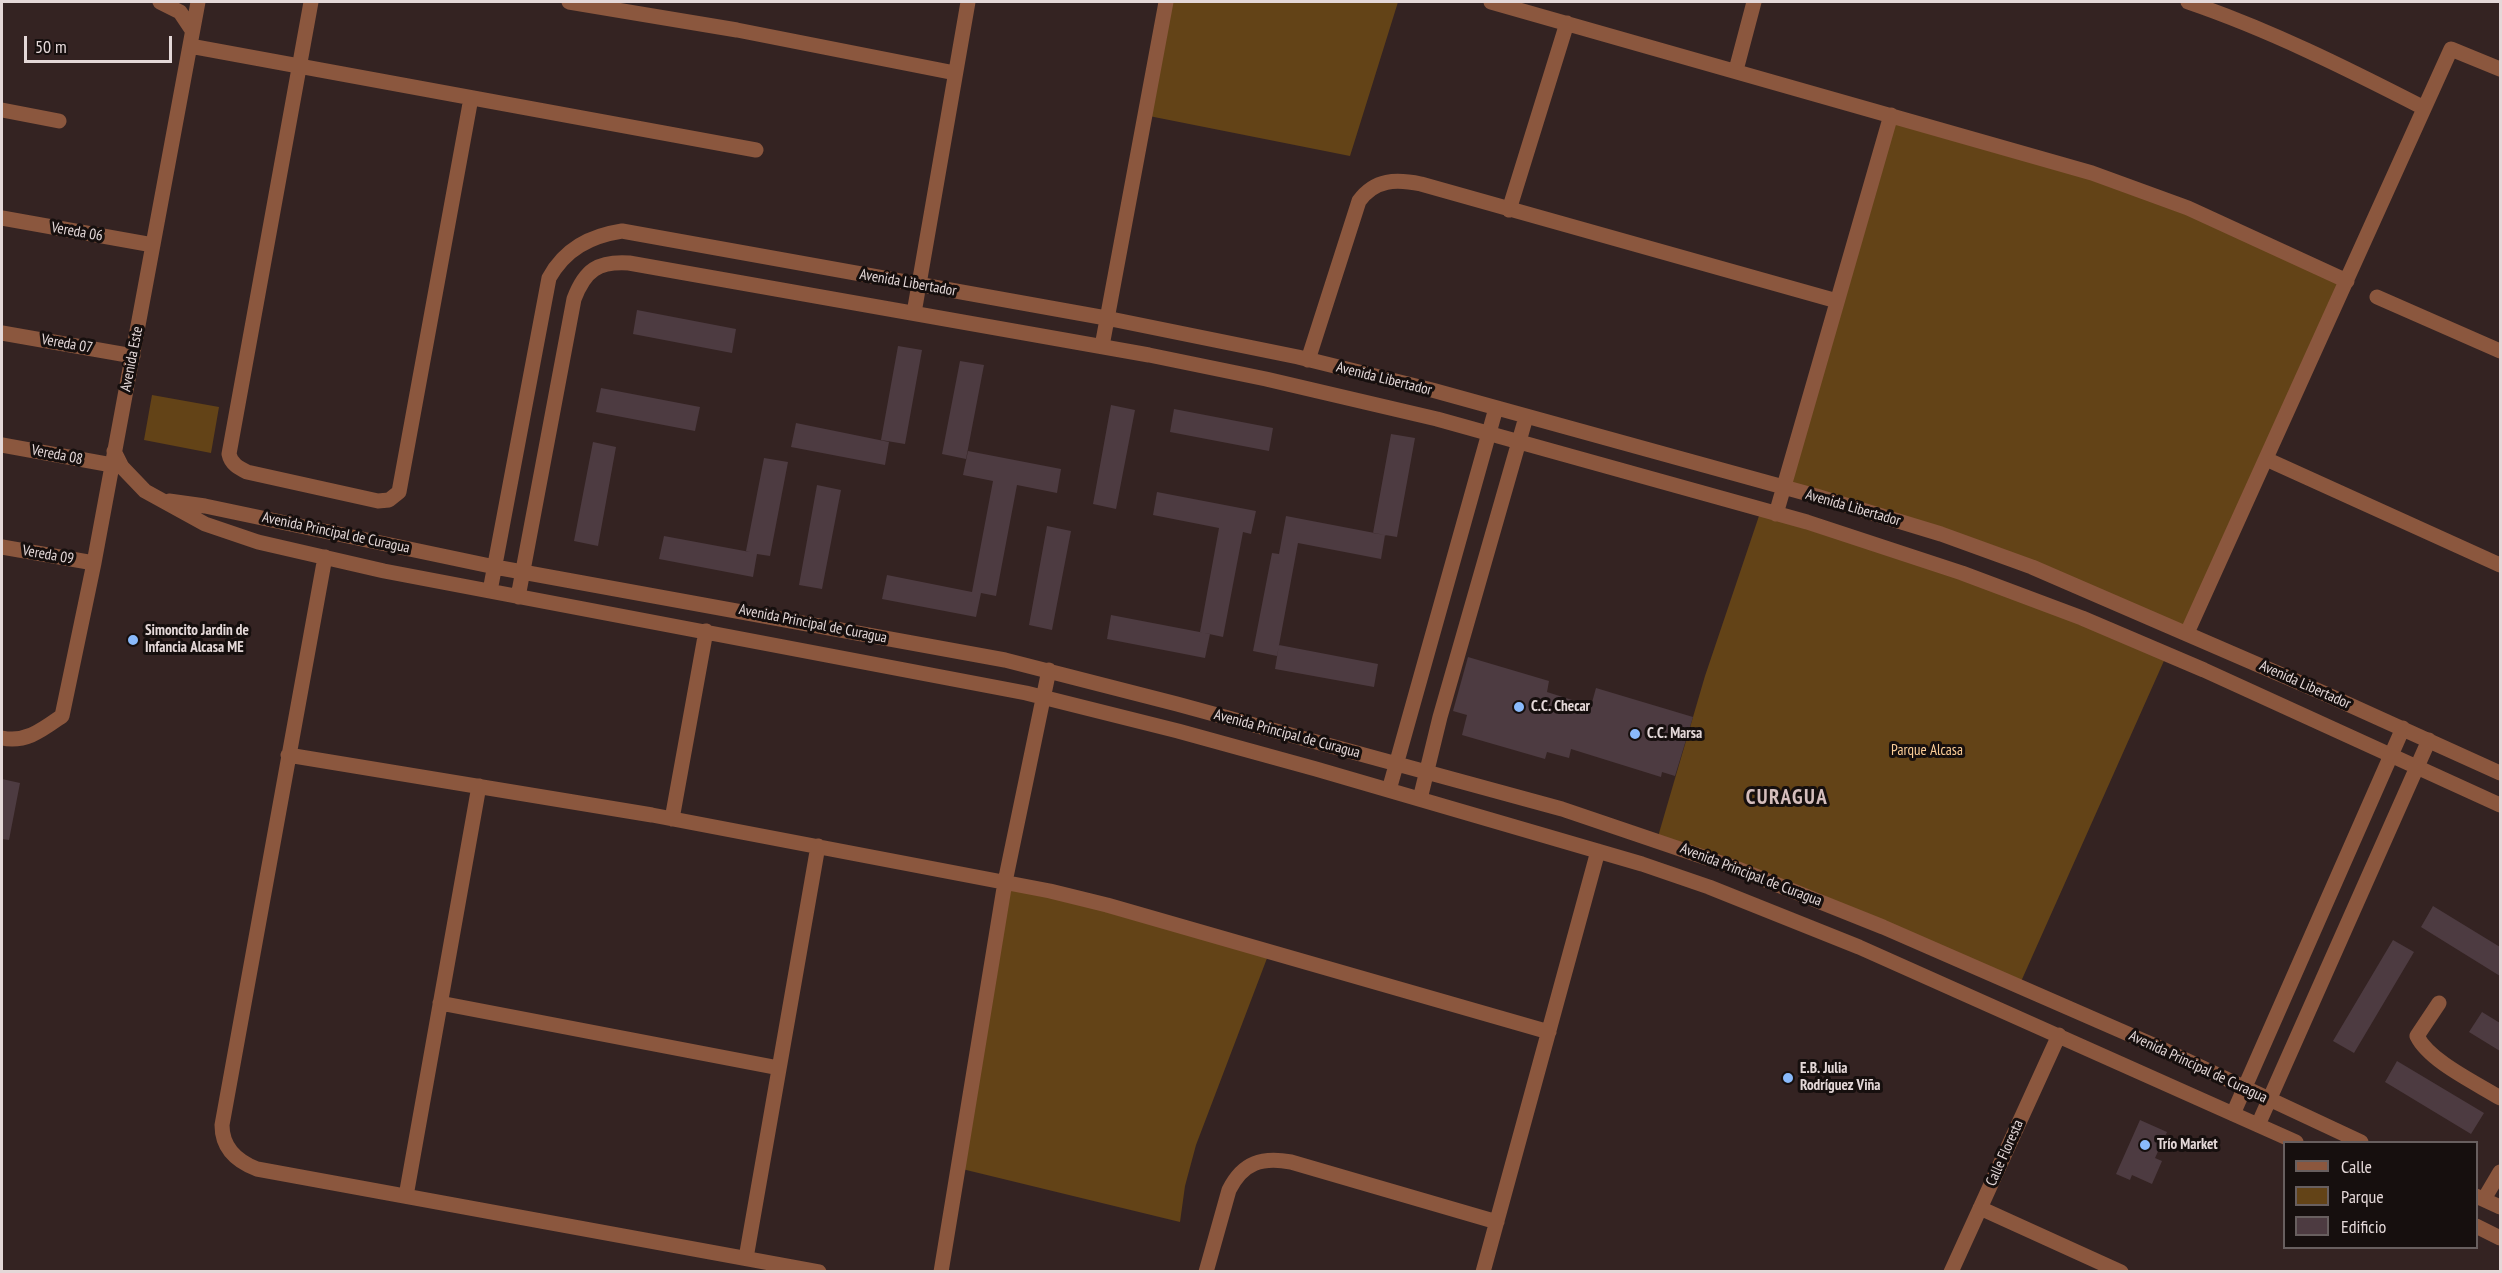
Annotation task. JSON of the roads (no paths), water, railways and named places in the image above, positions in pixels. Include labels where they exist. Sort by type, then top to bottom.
[{"type":"street","points":[[160,2],[180,12],[192,30]]},
{"type":"street","name":"Avenida Este","points":[[2,738],[20,740],[29,737],[62,716],[94,563],[198,2]]},
{"type":"street","points":[[311,2],[229,454],[233,463],[247,472],[378,501],[389,500],[401,485],[471,98]]},
{"type":"street","points":[[569,2],[618,6],[955,73]]},
{"type":"street","points":[[914,313],[968,2]]},
{"type":"street","points":[[1102,346],[1166,2]]},
{"type":"street","points":[[1491,2],[1736,70],[2133,187],[2188,208],[2347,281]]},
{"type":"street","points":[[1736,70],[1754,2]]},
{"type":"street","points":[[2188,2],[2264,32],[2363,77],[2424,108]]},
{"type":"street","points":[[1509,210],[1567,23]]},
{"type":"street","points":[[190,46],[756,150]]},
{"type":"street","points":[[2187,633],[2451,50],[2500,69]]},
{"type":"street","points":[[2,110],[59,121]]},
{"type":"street","points":[[1776,514],[1891,115]]},
{"type":"street","points":[[1308,360],[1359,201],[1368,191],[1386,181],[1407,181],[1837,301]]},
{"type":"street","name":"Vereda 06","points":[[2,218],[153,245]]},
{"type":"street","name":"Avenida Libertador","points":[[490,591],[549,278],[556,266],[577,246],[605,234],[622,231],[1106,318],[1308,360],[1496,408],[1885,517],[2042,571],[2403,728],[2500,773]]},
{"type":"street","name":"Avenida Libertador","points":[[518,597],[569,319],[579,287],[594,269],[613,262],[653,266],[1102,346],[1266,379],[1387,406],[1776,514],[1860,539],[2039,601],[2167,654],[2500,805]]},
{"type":"street","points":[[2377,297],[2500,351]]},
{"type":"street","name":"Vereda 07","points":[[2,333],[133,356]]},
{"type":"street","points":[[1389,790],[1496,408]]},
{"type":"street","points":[[1420,799],[1440,717],[1526,417]]},
{"type":"street","name":"Vereda 08","points":[[2,445],[113,458]]},
{"type":"street","name":"Avenida Principal de Curagua","points":[[113,458],[132,480],[159,499],[205,524],[231,533],[325,557],[518,597],[706,631],[1042,697],[1178,731],[1598,851],[1709,887],[1785,917],[1975,997],[2292,1141]]},
{"type":"street","points":[[2266,459],[2500,565]]},
{"type":"street","name":"Avenida Principal de Curagua","points":[[159,499],[205,506],[495,567],[908,642],[1048,670],[1396,763],[1600,821],[1733,867],[1983,970],[2357,1141]]},
{"type":"street","name":"Vereda 09","points":[[2,547],[94,563]]},
{"type":"street","points":[[325,557],[222,1125],[224,1140],[232,1154],[257,1169],[819,1272]]},
{"type":"street","points":[[672,819],[706,631]]},
{"type":"street","points":[[941,1272],[1005,882],[1048,670]]},
{"type":"street","points":[[2233,1114],[2403,728]]},
{"type":"street","points":[[2258,1125],[2429,740]]},
{"type":"street","points":[[288,755],[672,819],[1005,882],[1107,905],[1549,1032]]},
{"type":"street","points":[[406,1196],[479,786]]},
{"type":"street","points":[[746,1258],[818,846]]},
{"type":"street","points":[[1483,1272],[1598,851]]},
{"type":"street","points":[[440,1003],[779,1068]]},
{"type":"street","points":[[2439,1003],[2417,1036],[2421,1045],[2434,1057],[2500,1098]]},
{"type":"street","name":"Calle Floresta","points":[[1951,1272],[2059,1035]]},
{"type":"street","points":[[1206,1272],[1234,1179],[1249,1165],[1268,1160],[1291,1162],[1497,1222]]},
{"type":"street","points":[[2500,1172],[2480,1198],[2500,1207]]},
{"type":"street","points":[[1980,1208],[2121,1272]]},
{"type":"street","points":[[2478,1227],[2500,1238]]},
{"type":"place","name":"Simoncito Jardin de Infancia Alcasa ME","points":[[133,640]]},
{"type":"place","name":"C.C. Checar","points":[[1519,707]]},
{"type":"place","name":"C.C. Marsa","points":[[1635,734]]},
{"type":"place","name":"E.B. Julia Rodríguez Viña","points":[[1788,1078]]},
{"type":"place","name":"Trío Market","points":[[2145,1145]]},
{"type":"district","name":"CURAGUA","points":[[1787,798]]},
{"type":"park label","name":"Parque Alcasa","points":[[1927,751]]}]
